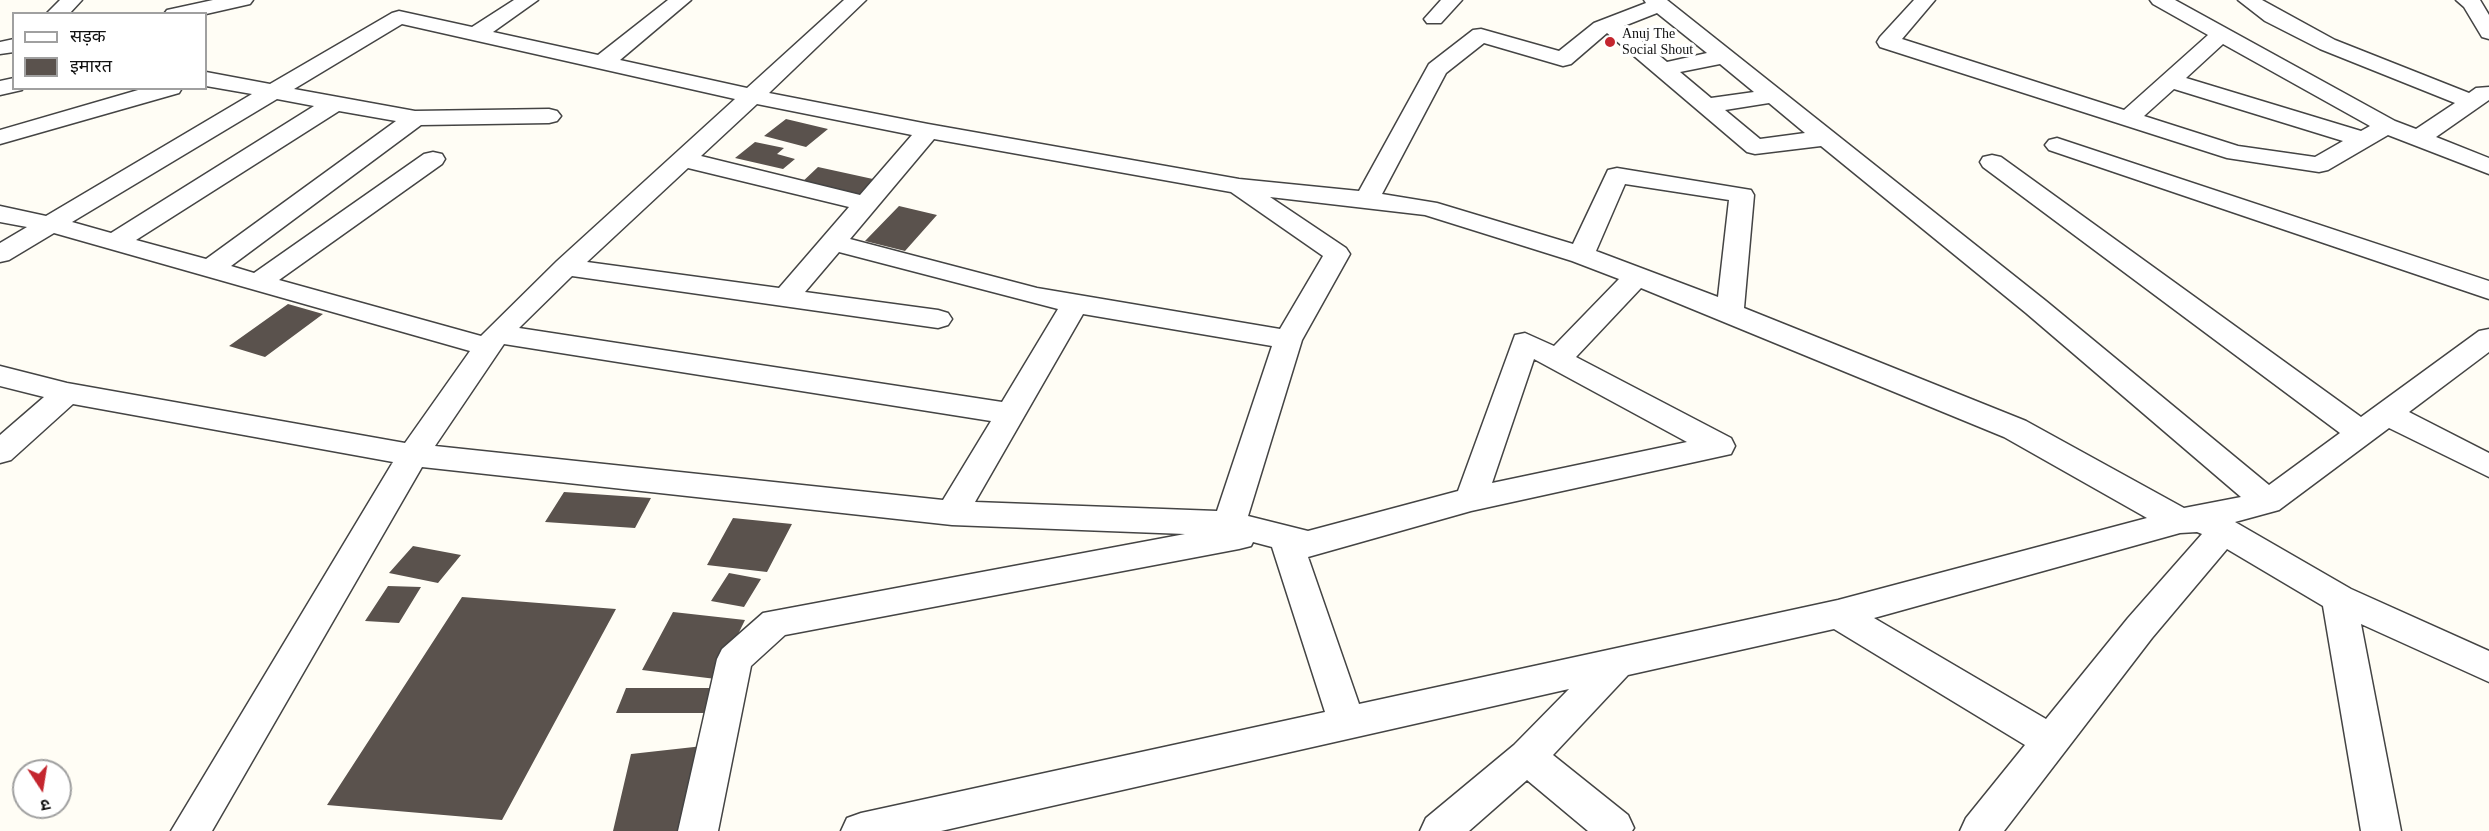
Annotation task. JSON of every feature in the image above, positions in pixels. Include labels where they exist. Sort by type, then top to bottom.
[{"type":"street","points":[[58,12],[72,0]]},
{"type":"street","points":[[184,12],[243,0]]},
{"type":"street","points":[[475,34],[528,0]]},
{"type":"street","points":[[602,63],[681,0]]},
{"type":"street","points":[[191,831],[413,455],[493,340],[566,267],[856,0]]},
{"type":"street","points":[[1434,19],[1452,0]]},
{"type":"street","points":[[1925,0],[1888,42],[2235,153],[2319,165],[2387,126]]},
{"type":"street","points":[[2160,0],[2387,126],[2489,167]]},
{"type":"street","points":[[2248,0],[2269,16],[2375,65],[2481,96]]},
{"type":"street","points":[[1367,199],[1437,69],[1481,35],[1563,59],[1601,27],[1657,2],[2036,307],[2268,502]]},
{"type":"street","points":[[2476,3],[2489,33]]},
{"type":"street","points":[[0,254],[399,17],[752,96],[928,131],[1239,186],[1367,199],[1428,208],[1581,255],[1730,312],[2015,429],[2202,524],[2339,598],[2489,667]]},
{"type":"street","points":[[1609,24],[1755,147],[1826,138]]},
{"type":"street","points":[[2126,120],[2223,33]]},
{"type":"street","points":[[1663,69],[1725,56]]},
{"type":"street","points":[[207,79],[415,118],[549,116]]},
{"type":"street","points":[[2168,80],[2364,140]]},
{"type":"street","points":[[0,138],[164,90]]},
{"type":"street","points":[[1706,106],[1773,96]]},
{"type":"street","points":[[2419,138],[2481,96]]},
{"type":"street","points":[[115,242],[335,104]]},
{"type":"street","points":[[210,269],[415,118]]},
{"type":"street","points":[[785,298],[928,131]]},
{"type":"street","points":[[2057,145],[2489,290]]},
{"type":"street","points":[[258,282],[433,159]]},
{"type":"street","points":[[683,159],[866,204]]},
{"type":"street","points":[[1992,162],[2374,424],[2489,466]]},
{"type":"street","points":[[1581,255],[1617,176],[1742,195],[1730,312]]},
{"type":"street","points":[[1229,524],[1288,340],[1337,254],[1239,186]]},
{"type":"street","points":[[0,214],[50,224],[258,282],[493,340],[1011,414]]},
{"type":"street","points":[[834,242],[1037,297],[1288,340]]},
{"type":"street","points":[[566,267],[938,319]]},
{"type":"street","points":[[1558,359],[1636,277]]},
{"type":"street","points":[[952,513],[1075,304]]},
{"type":"street","points":[[861,831],[1838,614],[2202,524],[2268,502],[2489,338]]},
{"type":"street","points":[[0,376],[67,393],[413,455],[952,513],[1229,524],[1308,544],[1471,499],[1720,446],[1525,342],[1471,499]]},
{"type":"street","points":[[0,452],[67,393]]},
{"type":"street","points":[[1980,831],[2140,628],[2202,524]]},
{"type":"street","points":[[1274,535],[1347,723]]},
{"type":"street","points":[[698,831],[735,659],[776,623],[1274,535]]},
{"type":"street","points":[[2339,598],[2381,831]]},
{"type":"street","points":[[1838,614],[2051,741]]},
{"type":"street","points":[[1440,831],[1527,757],[1616,664]]},
{"type":"street","points":[[1527,757],[1614,828]]},
{"type":"building","points":[[786,119],[828,129],[806,147],[764,136]]},
{"type":"building","points":[[755,142],[784,148],[777,154],[795,159],[783,169],[735,158]]},
{"type":"building","points":[[818,167],[882,181],[863,200],[799,185]]},
{"type":"building","points":[[899,206],[937,215],[905,251],[865,241]]},
{"type":"building","points":[[288,304],[323,314],[265,357],[229,346]]},
{"type":"building","points":[[564,492],[651,498],[635,528],[545,522]]},
{"type":"building","points":[[733,518],[792,524],[767,572],[707,565]]},
{"type":"building","points":[[413,546],[461,555],[438,583],[389,573]]},
{"type":"building","points":[[729,573],[761,579],[744,607],[711,601]]},
{"type":"building","points":[[388,586],[421,587],[399,623],[365,621]]},
{"type":"building","points":[[462,597],[616,609],[502,820],[327,805]]},
{"type":"building","points":[[673,612],[745,620],[716,679],[642,670]]},
{"type":"building","points":[[626,688],[725,688],[716,713],[616,713]]},
{"type":"building","points":[[703,746],[687,831],[613,831],[631,754]]},
{"type":"place","name":"Anuj The Social Shout","points":[[1610,42]]}]
